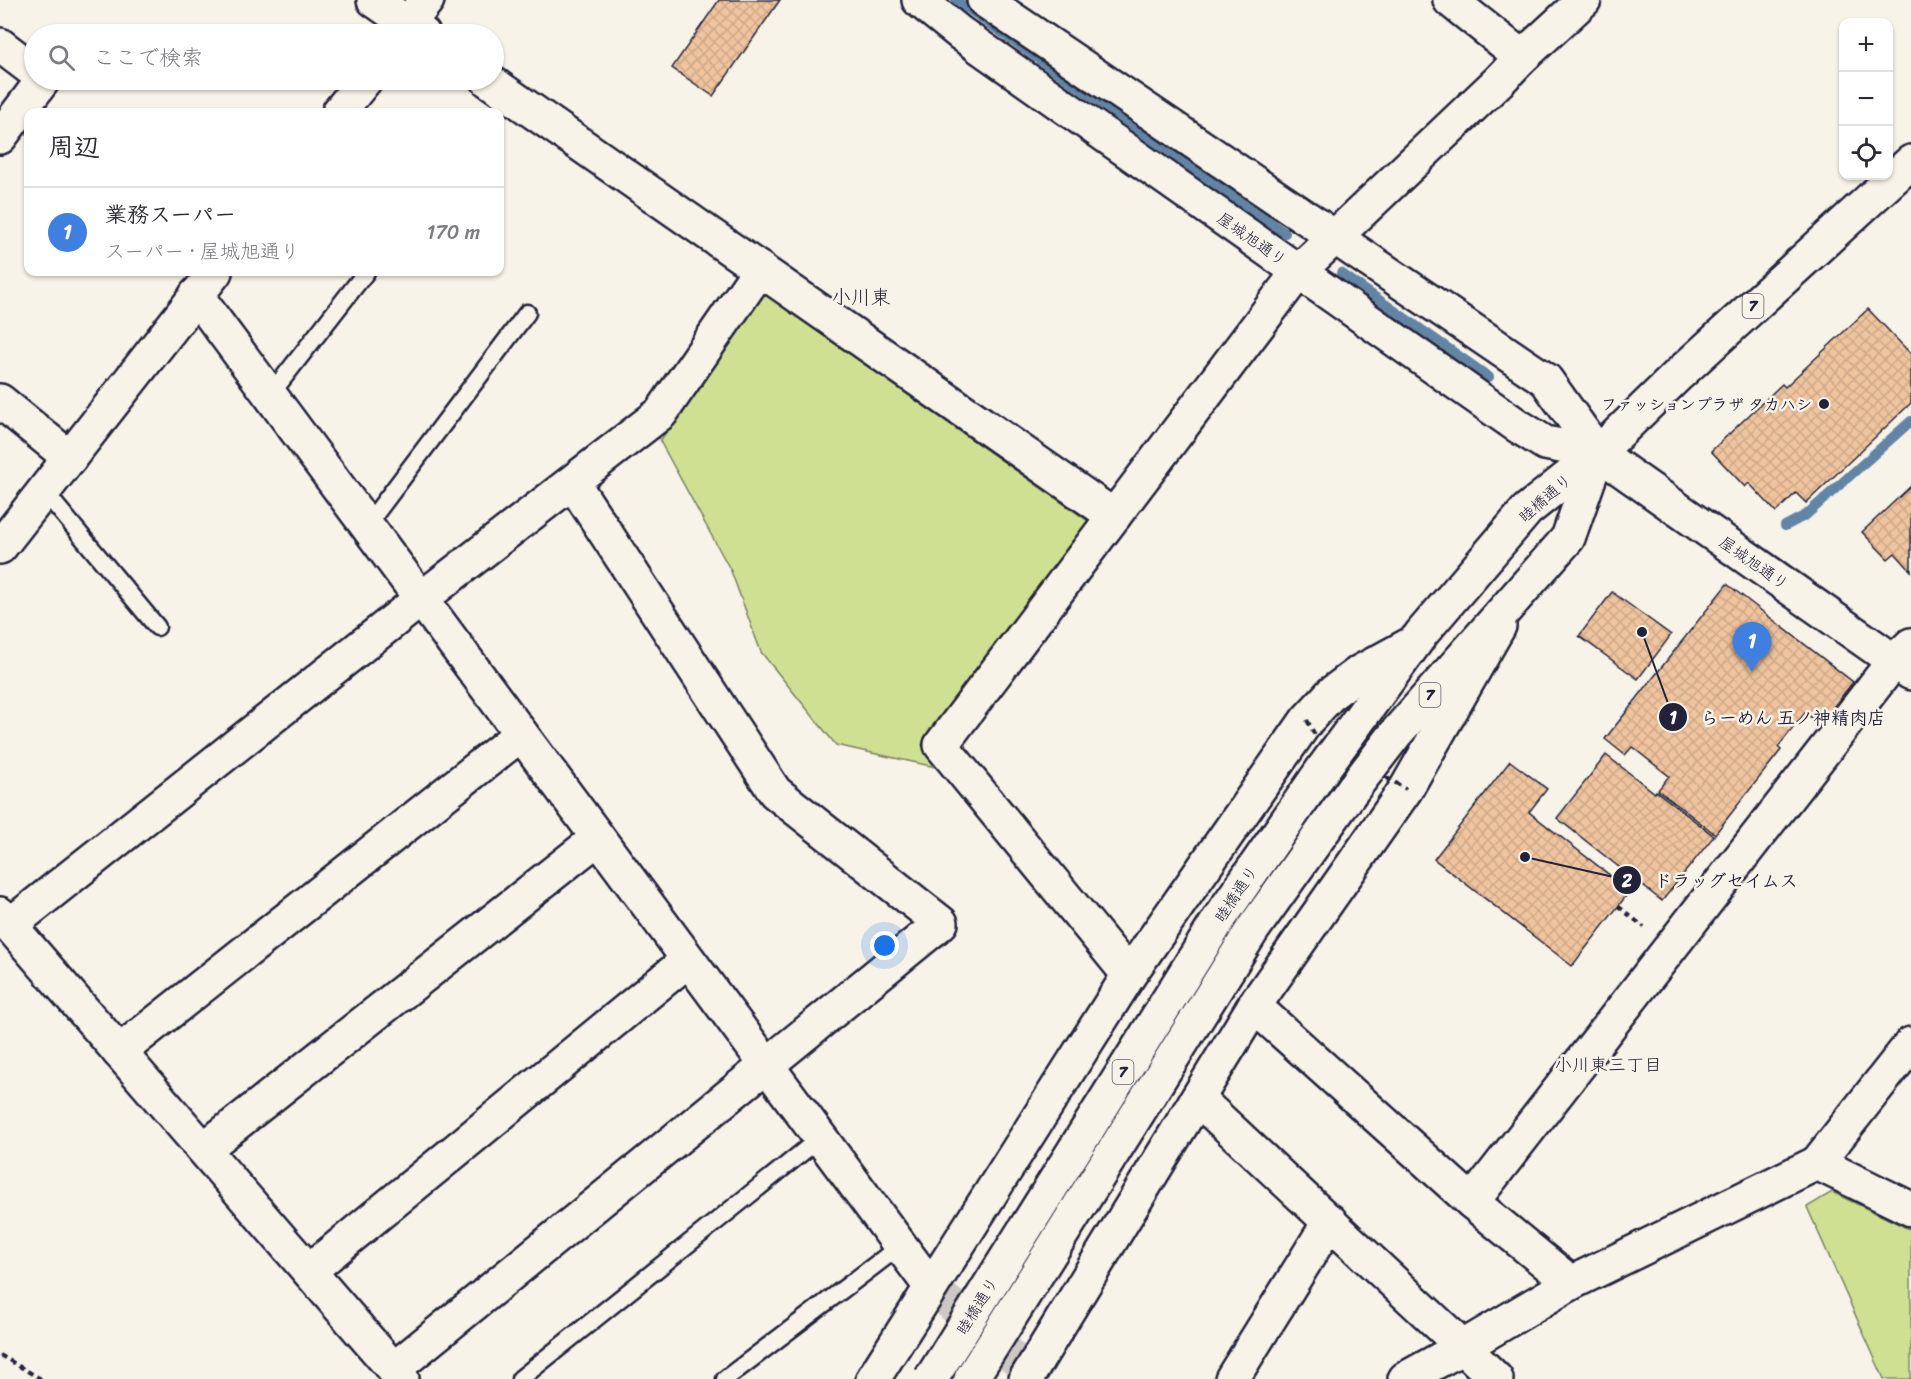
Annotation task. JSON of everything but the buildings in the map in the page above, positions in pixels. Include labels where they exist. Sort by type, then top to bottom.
[{"type":"street","points":[[374,0],[415,23]]},
{"type":"street","name":"屋城旭通り","points":[[919,0],[960,33],[1545,443],[1598,453]]},
{"type":"street","name":"屋城旭通り","points":[[984,0],[1546,380],[1598,453],[1905,659]]},
{"type":"street","points":[[1450,0],[1522,57]]},
{"type":"street","points":[[1128,975],[941,745],[1299,272],[1584,0]]},
{"type":"street","points":[[0,45],[24,63]]},
{"type":"street","points":[[0,137],[35,90]]},
{"type":"street","points":[[342,108],[357,90]]},
{"type":"street","points":[[502,90],[1114,516]]},
{"type":"street","name":"睦橋通り","points":[[931,1379],[1221,916],[1415,642],[1527,510],[1598,453],[1678,375],[1911,162]]},
{"type":"street","points":[[573,483],[774,792],[941,923],[766,1065],[398,1374],[5,920],[661,413],[760,269]]},
{"type":"street","points":[[0,547],[206,283],[270,395],[931,1287]]},
{"type":"street","points":[[0,401],[70,458]]},
{"type":"street","name":"睦橋通り","points":[[971,1379],[1253,929],[1299,862],[1397,732],[1568,538],[1598,453]]},
{"type":"street","points":[[1032,1377],[1254,1006],[1406,789],[1511,604]]},
{"type":"street","points":[[873,1379],[1128,975],[1307,720],[1332,693],[1360,672],[1415,642]]},
{"type":"street","points":[[1472,1202],[1905,659]]},
{"type":"street","points":[[119,1052],[521,734]]},
{"type":"street","points":[[204,1149],[598,838]]},
{"type":"street","points":[[309,1271],[688,960]]},
{"type":"street","points":[[1254,1006],[1472,1202],[1571,1283]]},
{"type":"street","points":[[1405,1379],[1571,1283],[1817,1163],[1911,1044]]},
{"type":"street","points":[[1198,1099],[1496,1379]]},
{"type":"street","points":[[1817,1163],[1911,1209]]},
{"type":"street","points":[[1232,1379],[1330,1221]]},
{"type":"lane","points":[[270,395],[363,276]]},
{"type":"lane","points":[[367,525],[527,313]]},
{"type":"lane","points":[[44,491],[157,627]]},
{"type":"lane","points":[[520,1379],[820,1138]]},
{"type":"lane","points":[[726,1379],[900,1246]]},
{"type":"path","points":[[0,1355],[41,1379]]},
{"type":"green space","points":[[763,293],[1088,521],[922,745],[940,768],[836,745],[761,652],[731,571],[660,441]]},
{"type":"green space","points":[[1832,1192],[1911,1230],[1911,1379],[1884,1379],[1807,1207]]},
{"type":"waterway","points":[[956,0],[1285,233]]},
{"type":"waterway","points":[[1341,273],[1489,377]]},
{"type":"waterway","points":[[1785,526],[1806,515],[1911,421]]},
{"type":"tunnel","points":[[931,1287],[1031,1373]]},
{"type":"place","name":"ファッションプラザ タカハシ","points":[[1824,404]]},
{"type":"place","name":"らーめん 五ノ神精肉店","points":[[1642,632]]},
{"type":"place","name":"業務スーパー","points":[[1752,672]]},
{"type":"place","name":"ドラッグセイムス","points":[[1525,857]]},
{"type":"district","name":"小川東","points":[[861,297]]},
{"type":"district","name":"小川東三丁目","points":[[1608,1065]]}]
